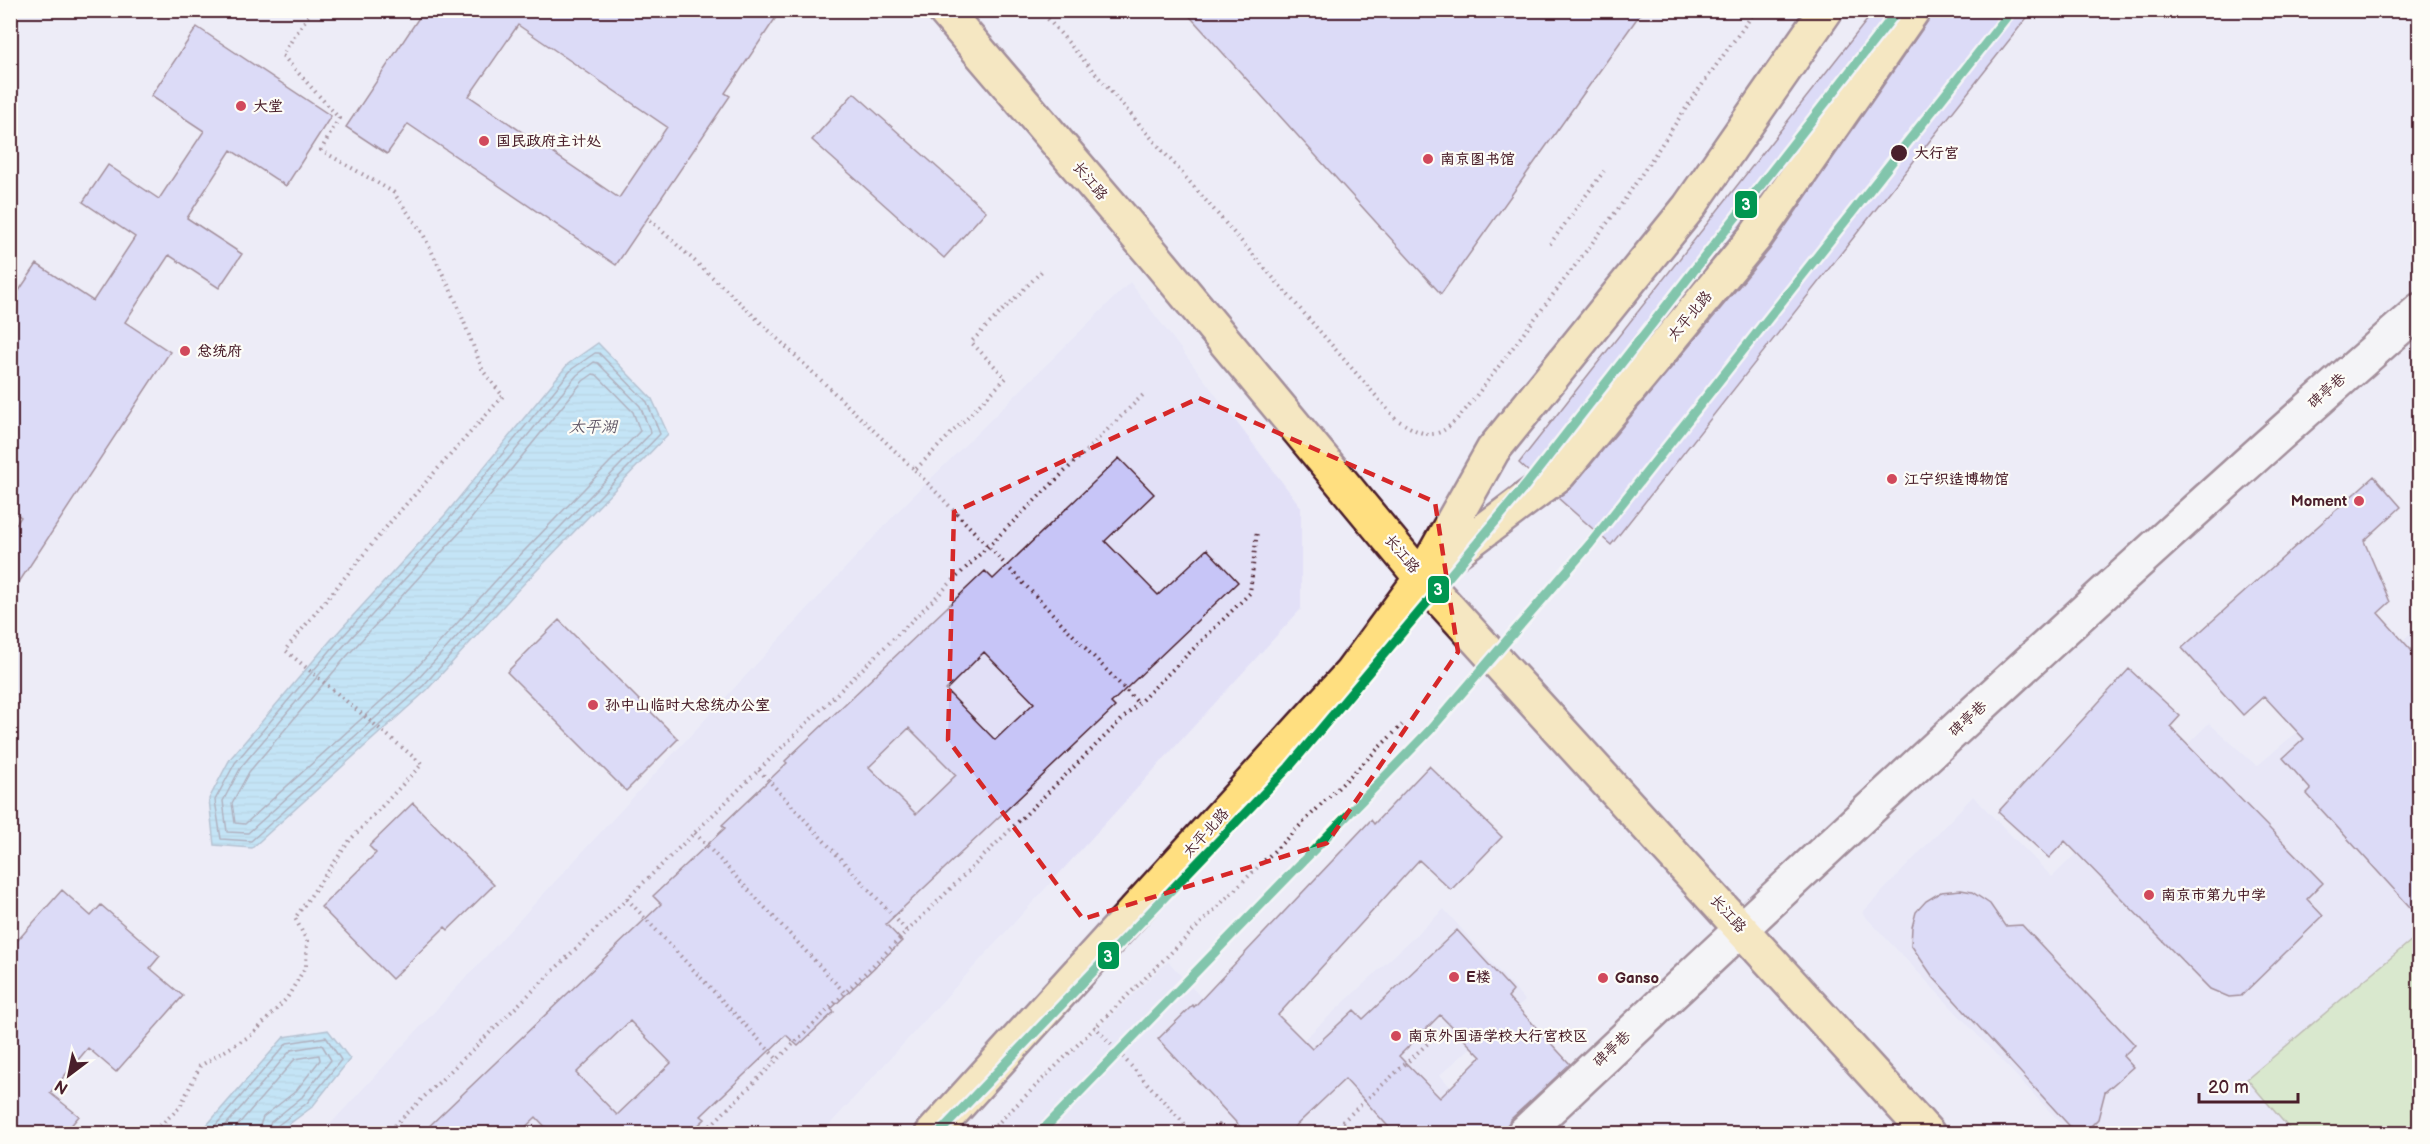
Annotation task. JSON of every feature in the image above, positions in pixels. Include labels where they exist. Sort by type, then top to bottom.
[{"type":"main road","name":"长江路","points":[[944,10],[1155,257],[1421,578],[1928,1134]]},
{"type":"main road","name":"太平北路","points":[[932,1134],[1351,673],[1421,578],[1492,450],[1689,207],[1826,10]]},
{"type":"main road","name":"太平北路","points":[[1421,578],[1560,474],[1755,237],[1912,10]]},
{"type":"street","name":"碑亭巷","points":[[1523,1134],[1740,928],[2294,420],[2420,310]]},
{"type":"path","points":[[151,1134],[180,1107],[200,1066],[253,1034],[287,998],[306,966],[308,941],[296,918],[350,840],[422,764],[285,650],[392,520],[503,396],[483,371],[455,299],[422,232],[393,192],[321,150],[339,118],[282,55],[312,10]]},
{"type":"path","points":[[1040,10],[1396,418],[1416,432],[1436,434],[1450,428],[1467,408],[1621,205],[1694,96],[1756,10]]},
{"type":"path","points":[[1550,244],[1604,171]]},
{"type":"path","points":[[650,220],[915,470],[1138,703]]},
{"type":"path","points":[[915,470],[1006,378],[971,342],[1042,271]]},
{"type":"path","points":[[386,1134],[1144,394]]},
{"type":"path","points":[[702,1134],[1250,593],[1257,531]]},
{"type":"path","points":[[987,1134],[1094,1026],[1402,725]]},
{"type":"path","points":[[759,770],[907,931]]},
{"type":"path","points":[[695,832],[845,993]]},
{"type":"path","points":[[627,899],[777,1059]]},
{"type":"path","points":[[1094,1026],[1194,1134]]},
{"type":"path","points":[[1329,1134],[1440,1032]]},
{"type":"path","points":[[1210,1134],[1219,1125],[1226,1134]]},
{"type":"highlighted area","points":[[1199,398],[1435,502],[1458,652],[1327,843],[1083,919],[948,740],[954,512]]},
{"type":"shaded area","points":[[1130,282],[1301,507],[1301,609],[822,1133],[321,1134],[900,509]]},
{"type":"shaded area","name":"南京市第九中学","points":[[2419,626],[2419,1133],[2070,1133],[1862,913],[1973,796],[2052,877],[2209,723],[2257,766]]},
{"type":"shaded area","name":"南京外国语学校大行宫校区","points":[[1444,909],[1525,1000],[1440,1075],[1491,1133],[987,1134],[1168,961],[1269,1072]]},
{"type":"green space","points":[[2419,934],[2419,1133],[2293,1133],[2247,1079]]},
{"type":"water","name":"太平湖","points":[[598,343],[652,399],[668,434],[516,592],[427,690],[252,848],[214,845],[209,799],[230,759],[330,641],[445,515],[568,364]]},
{"type":"water","points":[[328,1030],[350,1059],[312,1107],[277,1133],[200,1133],[284,1037]]},
{"type":"building","name":"国民政府主计处","points":[[424,10],[781,10],[725,93],[730,96],[616,265],[408,124],[387,154],[346,127]],"holes":[[[518,25],[667,127],[619,198],[469,96]]]},
{"type":"building","name":"南京图书馆","points":[[1184,10],[1643,10],[1441,294]]},
{"type":"building","points":[[1875,10],[1890,10],[1740,226],[1546,460],[1530,473],[1519,463]]},
{"type":"building","points":[[1932,10],[2033,10],[1611,545],[1558,498],[1573,486],[1770,249],[1928,21]]},
{"type":"building","points":[[197,27],[331,116],[286,186],[231,150],[187,218],[242,254],[219,288],[169,255],[125,322],[170,352],[10,596],[10,533],[21,517],[10,510],[10,304],[37,264],[93,301],[135,237],[83,202],[108,165],[159,199],[204,131],[151,96]]},
{"type":"building","points":[[854,93],[986,211],[944,258],[812,140]]},
{"type":"building","points":[[1119,458],[1154,494],[1105,541],[1158,595],[1207,549],[1238,582],[1111,703],[1115,707],[886,924],[902,941],[831,1009],[834,1012],[798,1046],[786,1035],[701,1116],[705,1119],[689,1134],[552,1134],[536,1117],[518,1134],[421,1134],[661,904],[653,896],[725,828],[722,825],[787,763],[785,761],[985,571],[993,579]],"holes":[[[984,652],[1034,703],[995,740],[946,690]],[[909,728],[956,775],[916,814],[869,767]],[[630,1021],[671,1063],[617,1115],[576,1073]]]},
{"type":"building","points":[[2374,476],[2401,507],[2364,541],[2390,602],[2378,613],[2420,660],[2420,918],[2307,794],[2311,790],[2283,758],[2304,739],[2264,696],[2243,715],[2182,648]]},
{"type":"building","name":"孙中山临时大总统办公室","points":[[559,620],[678,739],[626,791],[507,672]]},
{"type":"building","points":[[2129,669],[2180,716],[2170,727],[2323,883],[2307,899],[2323,916],[2241,996],[2229,997],[2210,989],[2065,841],[2049,858],[1998,812]]},
{"type":"building","points":[[1429,766],[1502,837],[1451,890],[1419,860],[1278,1015],[1312,1049],[1354,1010],[1363,1019],[1457,930],[1513,991],[1508,997],[1570,1064],[1510,1120],[1505,1134],[1395,1134],[1345,1079],[1287,1134],[1247,1134],[1158,1039],[1193,1005],[1194,1007],[1371,820],[1374,824]],"holes":[[[1440,1015],[1481,1057],[1440,1098],[1399,1056]]]},
{"type":"building","points":[[413,803],[494,885],[448,930],[445,927],[392,979],[321,907],[376,853],[369,846]]},
{"type":"building","points":[[62,890],[91,916],[101,905],[160,956],[150,968],[183,996],[116,1072],[88,1048],[50,1093],[79,1116],[64,1134],[10,1134],[10,949]]},
{"type":"building","points":[[1961,890],[1972,892],[1990,904],[2005,926],[2022,925],[2135,1045],[2123,1056],[2133,1067],[2105,1092],[2098,1119],[2083,1134],[2077,1134],[1933,977],[1911,945],[1916,912],[1926,901],[1941,892]]},
{"type":"transit line","name":"3","points":[[938,1134],[1289,767],[1526,485],[1898,10]]},
{"type":"transit line","name":"3","points":[[1039,1134],[1430,730],[1590,544],[2012,10]]},
{"type":"place","name":"大堂","points":[[241,106]]},
{"type":"place","name":"国民政府主计处","points":[[484,141]]},
{"type":"place","name":"大行宫","points":[[1899,153]]},
{"type":"place","name":"南京图书馆","points":[[1428,159]]},
{"type":"place","name":"总统府","points":[[185,351]]},
{"type":"place","name":"江宁织造博物馆","points":[[1892,479]]},
{"type":"place","name":"Moment","points":[[2359,501]]},
{"type":"place","name":"孙中山临时大总统办公室","points":[[593,705]]},
{"type":"place","name":"南京市第九中学","points":[[2149,895]]},
{"type":"place","name":"E楼","points":[[1454,977]]},
{"type":"place","name":"Ganso","points":[[1603,978]]},
{"type":"place","name":"南京外国语学校大行宫校区","points":[[1396,1036]]}]
